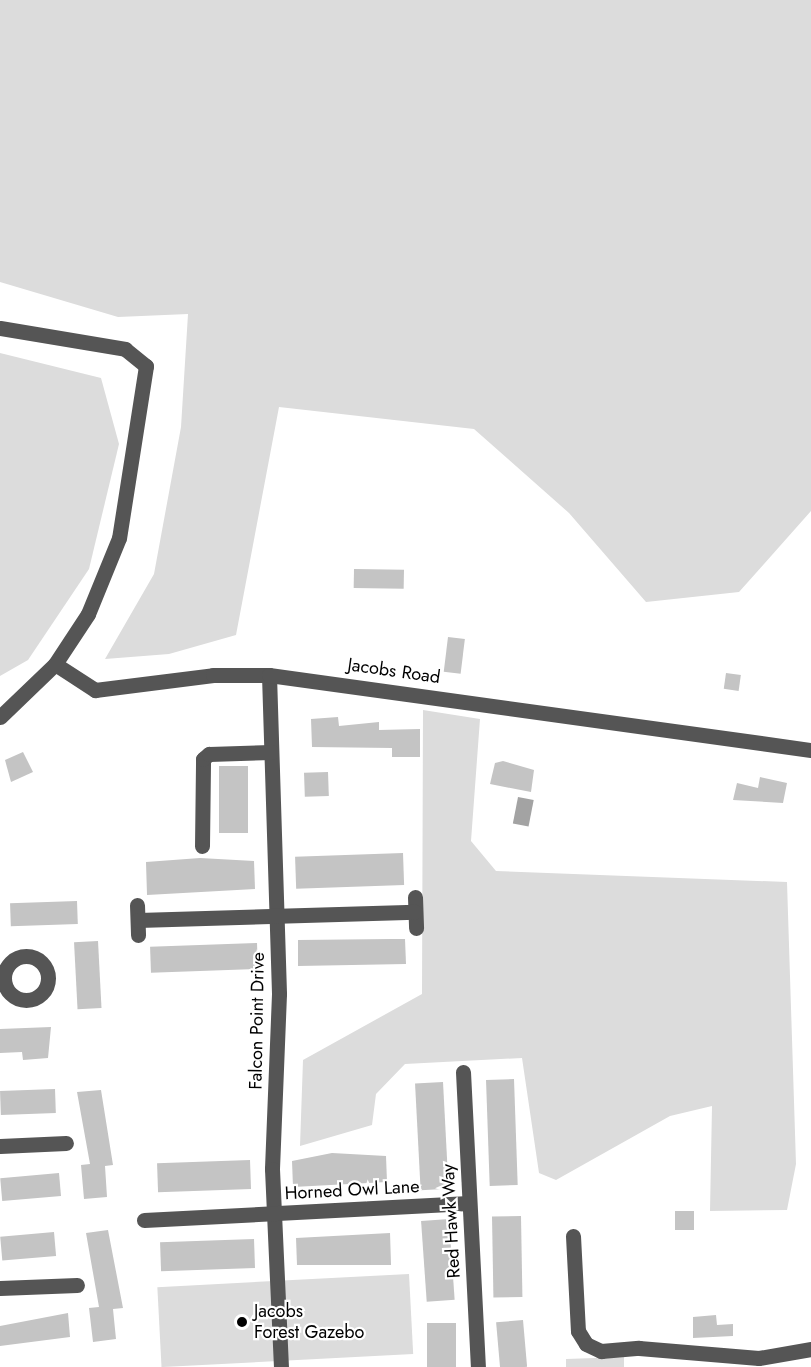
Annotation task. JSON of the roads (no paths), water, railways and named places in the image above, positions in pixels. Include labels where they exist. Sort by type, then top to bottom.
[{"type":"street","points":[[0,328],[125,350],[146,366],[119,538],[88,614],[55,664],[0,717]]},
{"type":"street","name":"Jacobs Road","points":[[55,664],[95,690],[213,675],[269,675],[811,750]]},
{"type":"street","name":"Falcon Point Drive","points":[[269,675],[277,915],[274,1213],[281,1367]]},
{"type":"street","points":[[202,846],[203,759],[209,754],[271,752]]},
{"type":"street","points":[[138,920],[277,915],[415,904],[416,928]]},
{"type":"street","name":"Red Hawk Way","points":[[463,1072],[478,1367]]},
{"type":"street","points":[[0,1146],[66,1143]]},
{"type":"street","name":"Horned Owl Lane","points":[[144,1220],[469,1203]]},
{"type":"street","points":[[573,1236],[578,1331],[586,1344],[601,1351],[639,1347],[759,1358],[811,1349]]},
{"type":"street","points":[[0,1288],[77,1285]]},
{"type":"place","name":"Jacobs Forest Gazebo","points":[[242,1322]]}]
